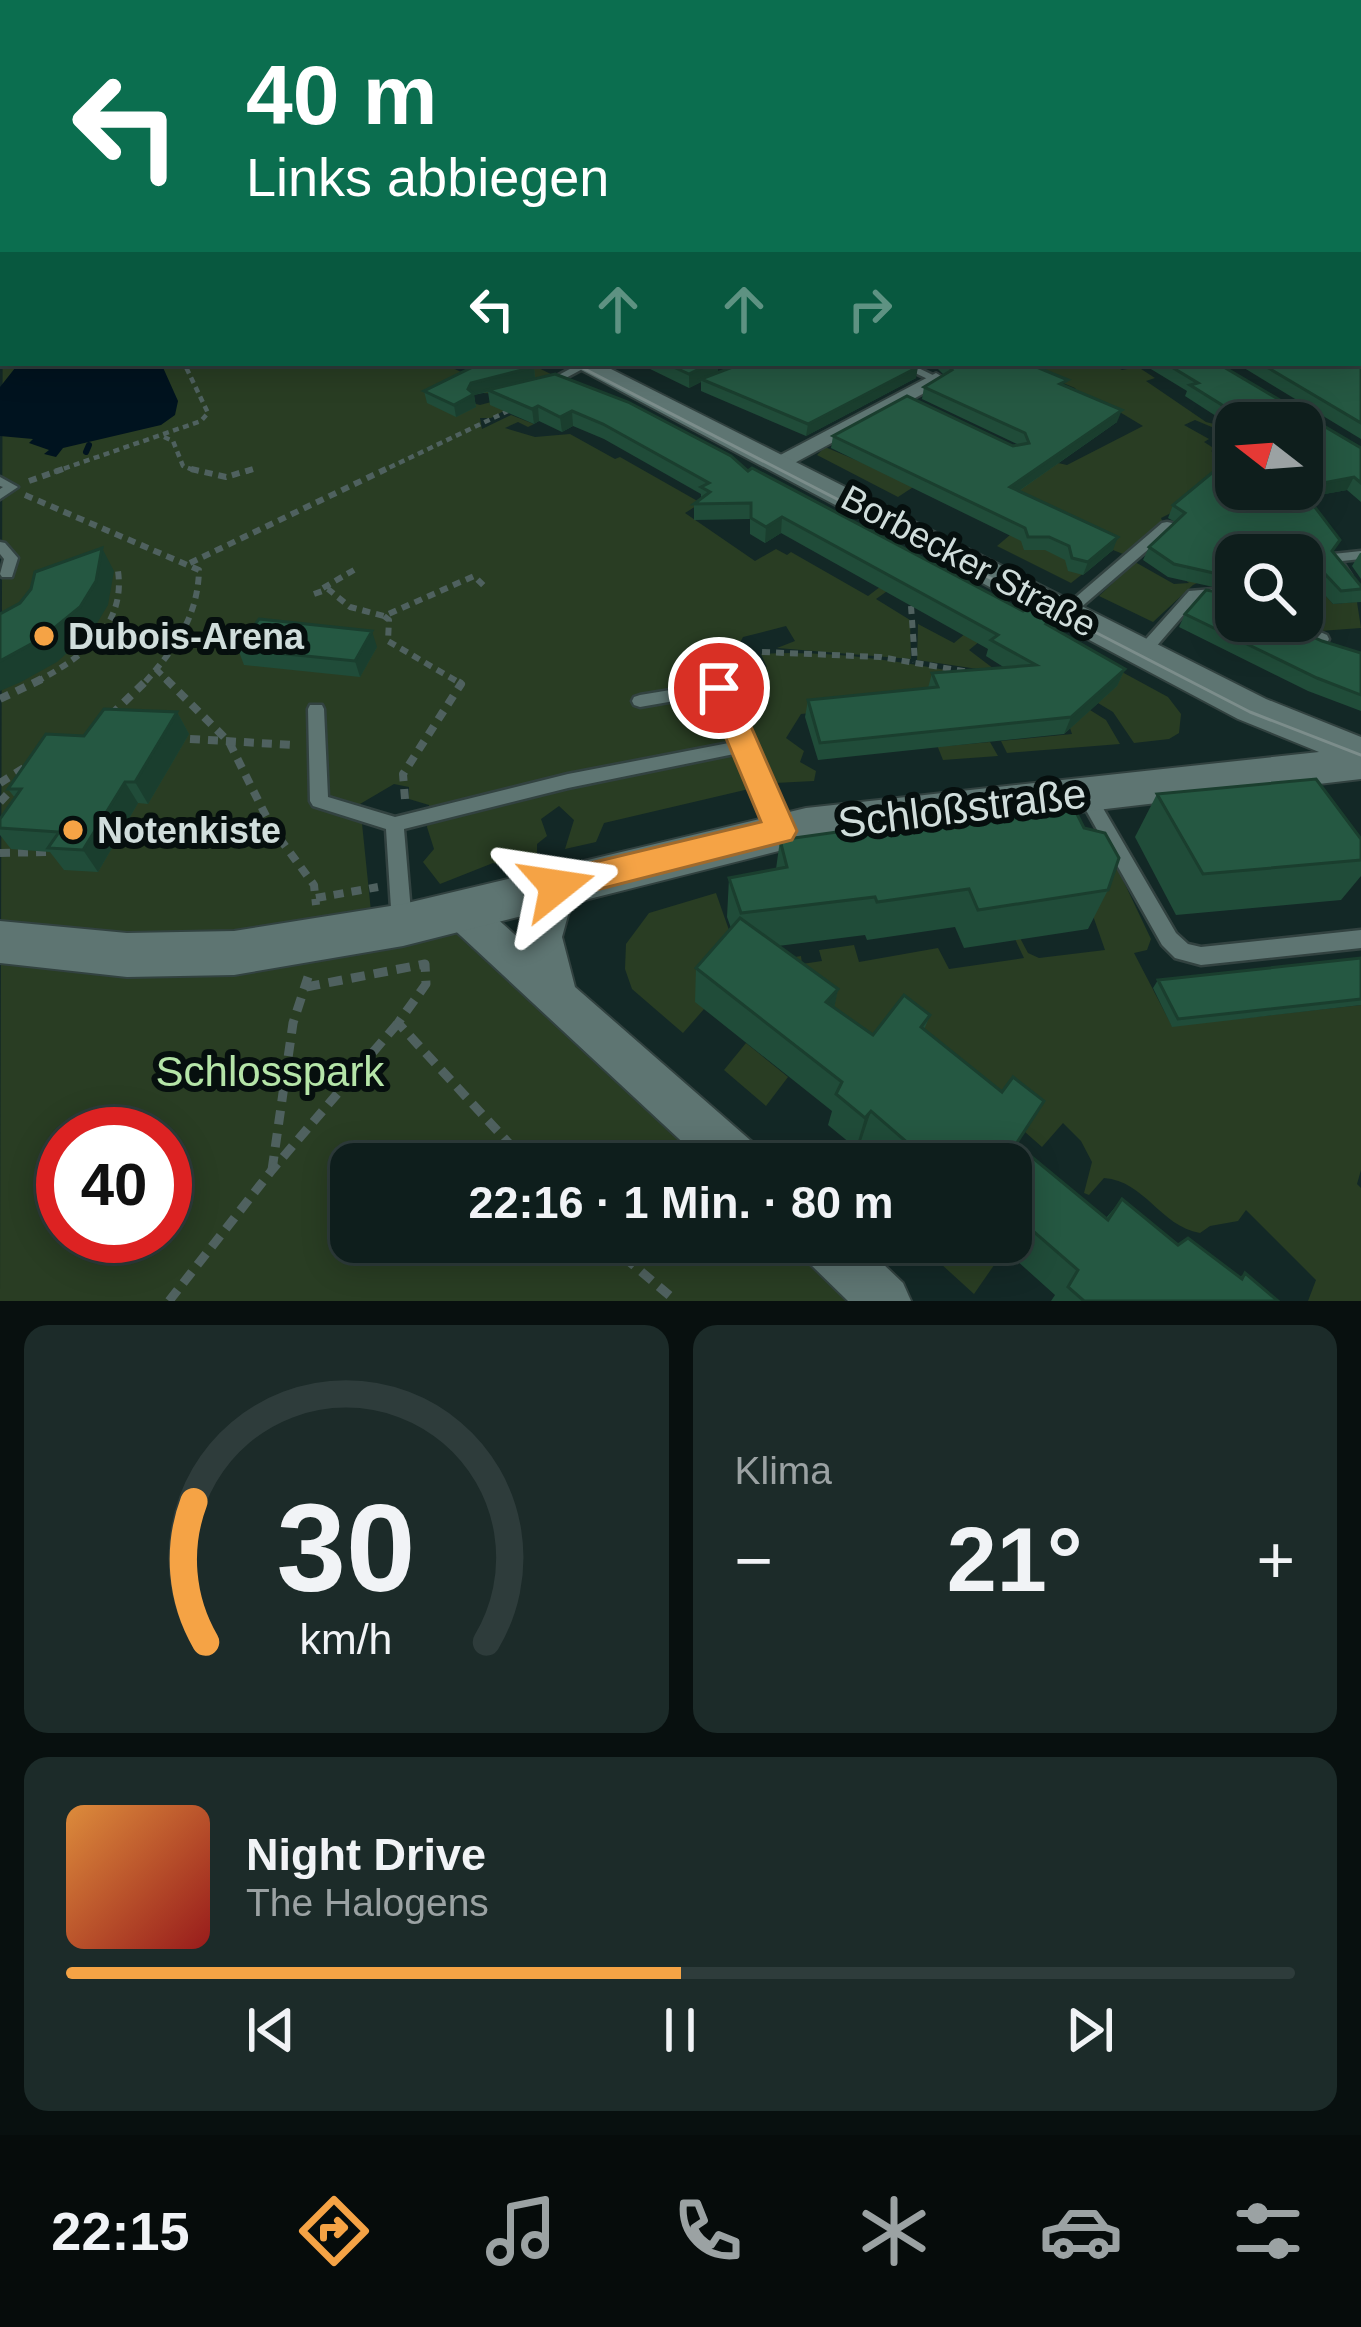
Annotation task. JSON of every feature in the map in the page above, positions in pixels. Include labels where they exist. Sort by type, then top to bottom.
[{"type":"street","name":"Borbecker Straße","points":[[595,366],[1272,718],[1361,753]]},
{"type":"street","points":[[779,462],[913,403],[936,379]]},
{"type":"street","name":"Schloßstraße","points":[[0,942],[127,955],[214,956],[401,904],[461,911],[781,831],[1361,763]]},
{"type":"street","points":[[557,886],[542,938],[557,996]]},
{"type":"street","points":[[461,911],[718,1143]]},
{"type":"street","points":[[845,1263],[884,1301]]},
{"type":"lane","points":[[536,387],[590,366]]},
{"type":"lane","points":[[905,366],[936,379]]},
{"type":"lane","points":[[1067,612],[1167,526]]},
{"type":"lane","points":[[0,546],[11,558],[7,574]]},
{"type":"lane","points":[[1359,592],[1335,561],[1361,555]]},
{"type":"lane","points":[[1143,652],[1194,594],[1215,594]]},
{"type":"lane","points":[[640,701],[719,688],[781,831]]},
{"type":"lane","points":[[316,709],[319,800],[395,824],[568,781],[744,746]]},
{"type":"lane","points":[[1085,793],[1169,940],[1181,952],[1201,956],[1361,939]]},
{"type":"lane","points":[[395,824],[401,904]]},
{"type":"path","points":[[4,488],[195,424],[208,413],[185,366]]},
{"type":"path","points":[[190,563],[508,411]]},
{"type":"path","points":[[161,435],[173,441],[183,466],[213,479],[238,477],[253,469]]},
{"type":"path","points":[[4,488],[199,570],[197,601],[156,669],[98,725]]},
{"type":"path","points":[[314,594],[354,570]]},
{"type":"path","points":[[0,699],[57,670],[112,618],[122,586],[118,571]]},
{"type":"path","points":[[384,616],[475,576],[487,589]]},
{"type":"path","points":[[112,589],[122,586]]},
{"type":"path","points":[[322,588],[341,593],[358,610],[384,616],[389,620],[388,641],[461,684],[403,774],[406,805],[395,824]]},
{"type":"path","points":[[911,606],[915,662]]},
{"type":"path","points":[[762,652],[915,662],[980,674]]},
{"type":"path","points":[[156,669],[229,742],[272,828],[314,885],[316,898],[401,904]]},
{"type":"path","points":[[963,671],[971,687]]},
{"type":"path","points":[[190,740],[316,746]]},
{"type":"path","points":[[0,783],[39,759],[0,802]]},
{"type":"path","points":[[0,853],[48,852]]},
{"type":"path","points":[[170,1301],[272,1170],[398,1023],[426,984],[425,964],[306,986],[293,1023],[272,1170]]},
{"type":"path","points":[[398,1023],[509,1143]]},
{"type":"path","points":[[631,1263],[676,1301]]},
{"type":"green space","name":"Schlosspark","points":[[3,366],[448,366],[494,387],[502,366],[534,366],[553,375],[506,392],[482,393],[458,386],[472,403],[480,405],[547,387],[491,418],[480,418],[482,429],[511,415],[534,424],[528,427],[518,422],[505,428],[535,437],[570,434],[615,459],[620,457],[701,503],[685,513],[755,561],[776,549],[787,555],[791,552],[868,596],[905,568],[914,572],[876,599],[910,620],[911,659],[777,648],[795,641],[786,626],[743,637],[734,655],[719,655],[753,670],[767,667],[761,654],[810,653],[956,672],[947,746],[990,742],[998,756],[943,760],[935,740],[896,704],[801,714],[786,738],[804,751],[800,762],[816,771],[814,781],[775,783],[604,823],[596,842],[565,849],[574,820],[559,806],[541,819],[547,836],[537,844],[537,861],[524,873],[493,863],[440,884],[423,862],[434,849],[427,827],[429,805],[409,799],[409,787],[394,784],[360,804],[373,931],[461,911],[717,1143],[330,1143],[330,1263],[845,1263],[886,1301],[0,1301]]},
{"type":"green space","points":[[1022,366],[1138,367],[1155,378],[1146,381],[1215,424],[1215,428],[1195,420],[1184,425],[1209,439],[1204,442],[1215,449],[1211,451],[1215,453],[1215,510],[1266,510],[1280,534],[1223,534],[1177,510],[1161,518],[1163,523],[1123,554],[1113,550],[1071,583],[997,546],[1047,504],[953,461],[898,497],[817,455],[825,447],[894,476],[956,439],[910,417],[903,421],[886,414],[903,409],[979,443],[969,452],[1034,480],[1058,463],[1067,465],[1143,426],[1108,405],[1079,396],[1075,388]]},
{"type":"green space","points":[[1215,550],[1215,574],[1193,585],[1153,622],[1099,596],[1135,562],[1174,584],[1189,583],[1184,579]]},
{"type":"green space","points":[[1323,593],[1333,604],[1357,602],[1361,628],[1323,631]]},
{"type":"green space","points":[[989,614],[991,632],[969,650],[998,672],[917,660],[918,624],[954,643]]},
{"type":"green space","points":[[1017,615],[1168,697],[1181,714],[1179,733],[1169,739],[1134,743],[1113,712],[1098,703]]},
{"type":"green space","points":[[1090,710],[1106,720],[1120,744],[1007,753],[1001,741],[1072,734],[1070,728]]},
{"type":"green space","points":[[969,842],[1028,953],[1039,958],[1105,950],[1091,910],[1113,859],[1151,939],[1147,950],[1134,953],[1172,1026],[1361,1005],[1361,1170],[1357,1184],[1361,1188],[1361,1301],[1308,1301],[1316,1280],[1246,1210],[1238,1221],[1210,1226],[1200,1233],[1174,1222],[1118,1181],[1104,1178],[1089,1195],[1084,1193],[1092,1162],[1081,1141],[1063,1123],[1042,1147],[1025,1132],[862,1051],[772,961],[801,956],[802,964],[822,961],[819,950],[854,945],[859,962],[938,948],[949,969],[1024,958]]},
{"type":"green space","points":[[716,893],[737,953],[704,1009],[683,1033],[632,989],[625,969],[626,944],[649,913]]},
{"type":"green space","points":[[746,1043],[788,1077],[766,1106],[724,1070]]},
{"type":"green space","points":[[940,1263],[995,1263],[974,1294]]},
{"type":"water","points":[[17,366],[162,366],[178,401],[175,415],[161,425],[63,448],[56,457],[29,443],[33,439],[0,436],[0,387]]},
{"type":"building","points":[[475,366],[534,367],[471,383],[468,389],[474,394],[454,405],[424,391]]},
{"type":"building","points":[[672,366],[705,366],[689,374]]},
{"type":"building","points":[[735,366],[918,367],[808,424],[701,379]]},
{"type":"building","points":[[949,366],[1034,366],[1068,380],[1060,384],[1122,410],[1010,487],[1118,537],[1088,562],[1072,558],[1069,546],[1049,537],[1028,537],[1025,528],[833,436],[907,396],[1013,446],[1029,443],[1025,433],[924,387],[952,370]]},
{"type":"building","points":[[1170,366],[1222,366],[1283,402],[1217,402],[1190,385],[1198,383]]},
{"type":"building","points":[[1265,366],[1361,366],[1361,423]]},
{"type":"building","points":[[555,374],[628,402],[731,456],[748,471],[752,468],[1023,611],[1037,599],[1060,611],[1046,624],[1125,669],[1071,717],[820,743],[808,700],[938,687],[932,673],[1036,665],[991,640],[998,635],[782,517],[766,527],[751,518],[751,503],[694,504],[710,492],[701,487],[709,483],[603,424],[572,411],[560,417],[538,406],[532,409],[488,390]]},
{"type":"building","points":[[1323,426],[1361,448],[1361,483],[1354,477],[1323,483]]},
{"type":"building","points":[[1213,472],[1215,510],[1317,510],[1340,540],[1332,551],[1361,589],[1341,591],[1323,572],[1323,534],[1215,534],[1215,573],[1174,564],[1149,547],[1185,513],[1173,505]]},
{"type":"building","points":[[102,548],[96,581],[80,607],[42,638],[0,661],[0,614],[20,603],[31,589],[35,572]]},
{"type":"building","points":[[1206,590],[1215,592],[1215,629],[1185,614]]},
{"type":"building","points":[[259,619],[372,631],[355,661],[238,649]]},
{"type":"building","points":[[1323,641],[1361,653],[1361,695],[1243,642]]},
{"type":"building","points":[[104,709],[177,712],[135,782],[125,782],[83,850],[48,848],[59,832],[0,828],[0,819],[21,789],[8,789],[46,734],[84,736]]},
{"type":"building","points":[[1316,779],[1361,839],[1361,860],[1203,874],[1157,794]]},
{"type":"building","points":[[1034,810],[1041,814],[1075,810],[1084,828],[1105,833],[1119,858],[1108,890],[978,910],[969,889],[741,913],[729,878],[787,867],[780,840],[966,814],[969,822]]},
{"type":"building","points":[[740,918],[838,989],[826,1002],[873,1035],[904,995],[930,1015],[921,1027],[1002,1092],[1013,1077],[1044,1101],[1017,1143],[908,1143],[871,1111],[865,1118],[836,1094],[842,1082],[696,968]]},
{"type":"building","points":[[1361,958],[1361,999],[1178,1019],[1158,980]]},
{"type":"building","points":[[1032,1157],[1108,1220],[1122,1199],[1178,1245],[1188,1238],[1242,1279],[1245,1273],[1278,1301],[1084,1301],[1068,1287],[1078,1270],[1032,1230]]},
{"type":"waterway","points":[[86,452],[89,445]]},
{"type":"tram line","points":[[579,366],[1250,712],[1361,755]]},
{"type":"place","name":"Dubois-Arena","points":[[44,636]]},
{"type":"place","name":"Notenkiste","points":[[73,830]]},
{"type":"route","points":[[557,886],[781,831],[719,688]]}]
